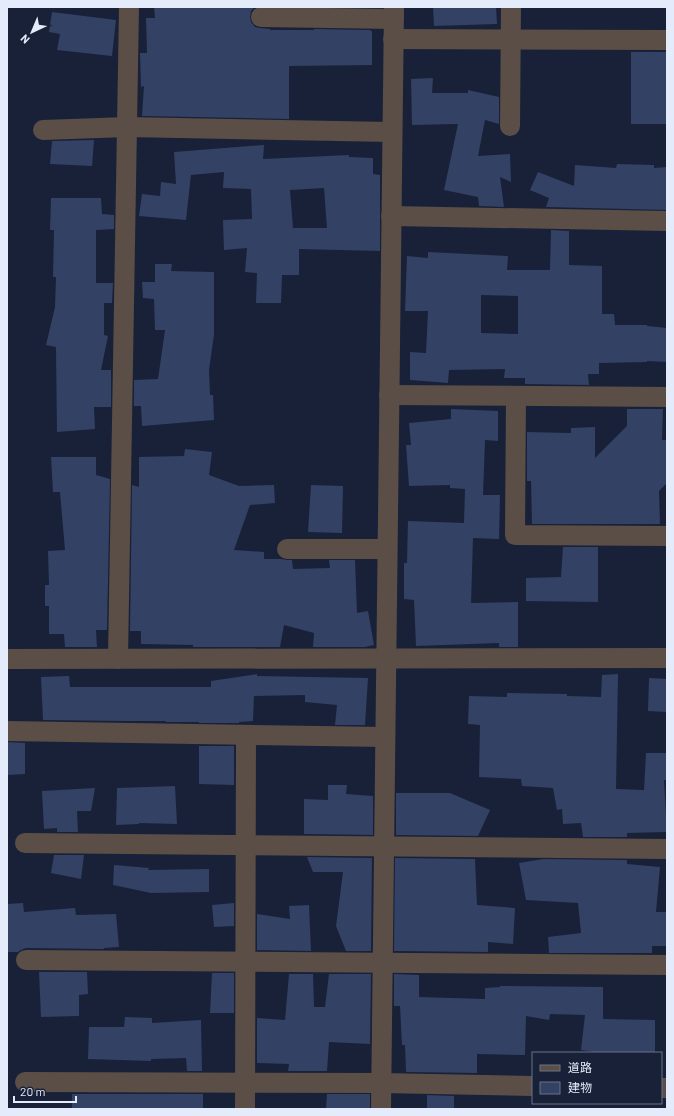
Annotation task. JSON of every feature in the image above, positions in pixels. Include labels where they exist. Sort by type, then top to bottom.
[{"type":"street","points":[[118,659],[129,7]]},
{"type":"street","points":[[510,126],[511,7]]},
{"type":"street","points":[[261,17],[394,13],[381,1109]]},
{"type":"street","points":[[393,39],[667,40]]},
{"type":"street","points":[[43,130],[127,127],[392,132]]},
{"type":"street","points":[[391,216],[667,221]]},
{"type":"street","points":[[389,395],[667,397]]},
{"type":"street","points":[[516,396],[515,535],[667,536]]},
{"type":"street","points":[[287,550],[388,549]]},
{"type":"street","points":[[7,659],[667,658]]},
{"type":"street","points":[[7,731],[385,737]]},
{"type":"street","points":[[245,1109],[246,735]]},
{"type":"street","points":[[25,843],[667,849]]},
{"type":"street","points":[[26,960],[667,965]]},
{"type":"street","points":[[25,1082],[381,1083],[532,1086]]},
{"type":"building","points":[[154,7],[255,7],[251,11],[251,22],[255,27],[270,30],[370,30],[372,31],[372,65],[289,66],[289,119],[142,116],[144,86],[141,87],[140,53],[147,53],[146,18],[155,18]]},
{"type":"building","points":[[433,7],[496,7],[497,24],[434,26]]},
{"type":"building","points":[[52,12],[116,20],[112,56],[57,50],[60,34],[49,32]]},
{"type":"building","points":[[631,52],[667,52],[667,124],[631,124]]},
{"type":"building","points":[[433,78],[432,93],[468,93],[468,90],[499,97],[499,124],[485,120],[478,156],[510,154],[511,182],[500,177],[504,207],[479,206],[478,197],[444,190],[458,124],[412,125],[411,79]]},
{"type":"building","points":[[94,140],[92,166],[50,164],[52,141]]},
{"type":"building","points":[[264,145],[263,159],[349,155],[349,157],[373,158],[373,174],[380,175],[380,251],[299,249],[299,275],[282,275],[281,303],[256,303],[257,273],[245,272],[247,248],[224,250],[223,220],[252,219],[251,189],[223,188],[224,172],[191,175],[186,220],[139,216],[142,194],[160,196],[161,182],[176,184],[174,152]],"holes":[[[324,188],[327,228],[293,228],[290,190]]]},
{"type":"building","points":[[617,164],[654,165],[654,168],[667,167],[667,210],[546,207],[549,198],[530,190],[538,172],[574,186],[575,165],[616,168]]},
{"type":"building","points":[[51,198],[101,198],[102,214],[114,215],[114,229],[96,230],[96,283],[113,283],[112,303],[104,303],[104,335],[108,336],[101,370],[111,370],[111,407],[94,407],[95,429],[57,432],[56,347],[46,345],[55,307],[56,277],[53,277],[54,230],[50,230]]},
{"type":"building","points":[[551,230],[569,231],[569,265],[602,266],[602,314],[614,314],[615,325],[647,325],[667,328],[667,362],[647,361],[599,363],[599,374],[588,374],[589,385],[525,384],[525,378],[504,378],[505,369],[449,370],[448,383],[410,380],[410,352],[426,353],[428,311],[405,311],[407,256],[428,258],[428,252],[508,256],[507,270],[550,270]],"holes":[[[481,295],[518,296],[518,334],[481,333]]]},
{"type":"building","points":[[155,264],[172,264],[171,271],[214,272],[214,335],[209,370],[210,395],[213,395],[214,420],[142,426],[141,406],[134,406],[134,380],[158,379],[165,330],[155,330],[154,299],[143,298],[142,282],[155,282]]},
{"type":"building","points":[[451,409],[498,411],[498,441],[485,440],[483,495],[500,495],[499,539],[473,538],[471,603],[518,602],[518,647],[499,647],[499,643],[416,646],[414,600],[404,599],[404,563],[407,563],[408,521],[464,523],[465,489],[450,488],[450,485],[409,486],[406,445],[411,445],[409,423],[451,419]]},
{"type":"building","points":[[627,409],[663,409],[662,440],[667,440],[667,483],[659,491],[660,524],[532,524],[531,481],[527,481],[527,432],[571,433],[571,428],[595,427],[595,458],[627,426]]},
{"type":"building","points":[[185,449],[212,452],[209,475],[239,486],[274,485],[275,503],[250,505],[234,550],[264,552],[264,559],[292,560],[293,569],[330,568],[329,560],[355,560],[357,613],[368,611],[374,645],[365,647],[313,647],[314,633],[284,625],[280,647],[193,647],[193,645],[141,644],[141,631],[130,631],[132,485],[139,487],[139,457],[184,456]]},
{"type":"building","points":[[51,457],[96,457],[96,475],[110,479],[107,630],[96,630],[97,647],[65,647],[64,634],[49,634],[49,606],[45,606],[45,585],[49,585],[48,551],[65,550],[60,492],[53,492]]},
{"type":"building","points":[[311,485],[343,486],[342,533],[308,532]]},
{"type":"building","points":[[563,547],[598,547],[598,602],[526,601],[526,578],[561,577]]},
{"type":"building","points":[[257,674],[257,676],[368,678],[365,725],[335,725],[337,705],[305,702],[305,695],[254,696],[253,721],[239,723],[43,720],[41,677],[69,676],[70,687],[211,687],[211,681]]},
{"type":"building","points":[[618,674],[616,789],[644,790],[646,753],[667,753],[667,780],[664,780],[667,832],[627,833],[627,837],[583,837],[581,823],[563,824],[562,809],[557,810],[553,788],[522,786],[521,779],[479,777],[480,725],[468,724],[469,696],[507,697],[507,693],[567,694],[567,696],[601,697],[602,675]]},
{"type":"building","points":[[649,678],[667,679],[667,712],[648,711]]},
{"type":"building","points":[[7,742],[25,743],[25,774],[7,775]]},
{"type":"building","points":[[199,746],[234,746],[234,785],[199,784]]},
{"type":"building","points":[[328,785],[347,785],[346,794],[373,796],[373,835],[304,834],[304,799],[328,800]]},
{"type":"building","points":[[175,786],[177,824],[139,823],[116,825],[117,788]]},
{"type":"building","points":[[95,788],[91,811],[77,811],[78,832],[57,832],[57,828],[44,829],[42,791]]},
{"type":"building","points":[[396,793],[450,793],[490,810],[478,836],[396,835]]},
{"type":"building","points":[[54,855],[84,855],[81,879],[51,873]]},
{"type":"building","points":[[307,857],[372,858],[371,951],[346,951],[336,926],[343,872],[313,872]]},
{"type":"building","points":[[395,858],[475,859],[477,905],[515,908],[513,944],[488,942],[488,952],[394,951]]},
{"type":"building","points":[[543,859],[627,860],[627,864],[660,867],[656,912],[667,912],[667,946],[652,946],[652,953],[549,953],[548,937],[581,933],[578,903],[526,900],[519,863]]},
{"type":"building","points":[[114,865],[149,868],[148,870],[209,869],[209,892],[151,893],[113,885]]},
{"type":"building","points":[[23,903],[24,912],[75,908],[76,915],[116,914],[119,947],[104,949],[26,948],[18,952],[7,952],[7,904]]},
{"type":"building","points":[[234,903],[234,926],[214,927],[212,905]]},
{"type":"building","points":[[309,905],[311,951],[257,950],[257,914],[290,919],[289,906]]},
{"type":"building","points":[[39,972],[87,972],[88,994],[79,995],[79,1016],[41,1017]]},
{"type":"building","points":[[212,973],[234,973],[234,1013],[210,1013]]},
{"type":"building","points":[[289,974],[313,974],[314,1007],[325,1007],[329,974],[371,974],[370,1044],[329,1042],[327,1071],[288,1071],[289,1064],[257,1063],[257,1018],[285,1020]]},
{"type":"building","points":[[394,974],[419,975],[419,997],[485,999],[485,988],[500,986],[603,987],[603,1019],[655,1020],[655,1052],[594,1052],[581,1050],[585,1015],[550,1014],[549,1020],[526,1016],[525,1055],[477,1054],[477,1073],[406,1072],[405,1045],[402,1045],[400,1006],[394,1006]]},
{"type":"building","points":[[125,1017],[152,1018],[152,1023],[201,1020],[202,1071],[187,1071],[186,1058],[151,1059],[151,1061],[88,1059],[89,1027],[124,1027]]},
{"type":"building","points":[[72,1094],[203,1094],[203,1109],[72,1109]]},
{"type":"building","points":[[327,1094],[370,1094],[370,1109],[326,1109]]},
{"type":"building","points":[[427,1095],[454,1096],[454,1109],[427,1109]]}]
